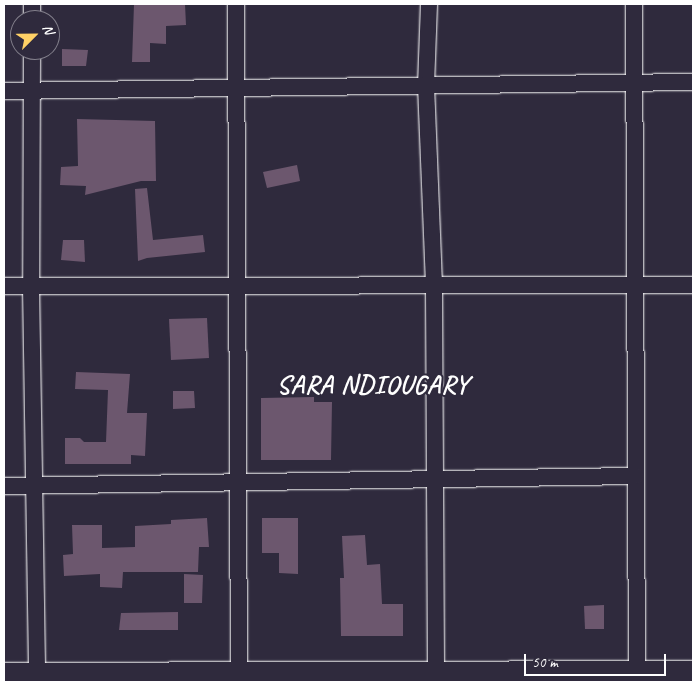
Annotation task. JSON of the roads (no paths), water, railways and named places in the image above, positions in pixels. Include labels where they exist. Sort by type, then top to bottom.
[{"type":"street","points":[[236,4],[239,678]]},
{"type":"street","points":[[429,4],[426,85],[434,287],[436,673]]},
{"type":"street","points":[[634,4],[637,677]]},
{"type":"street","points":[[32,60],[30,286],[37,678]]},
{"type":"street","points":[[4,91],[236,86],[693,82]]},
{"type":"street","points":[[4,286],[237,288],[693,285]]},
{"type":"street","points":[[4,486],[636,476]]},
{"type":"street","points":[[4,674],[37,678],[239,678],[436,673],[637,677],[693,672]]},
{"type":"district","name":"SARA NDIOUGARY","points":[[373,385]]}]
